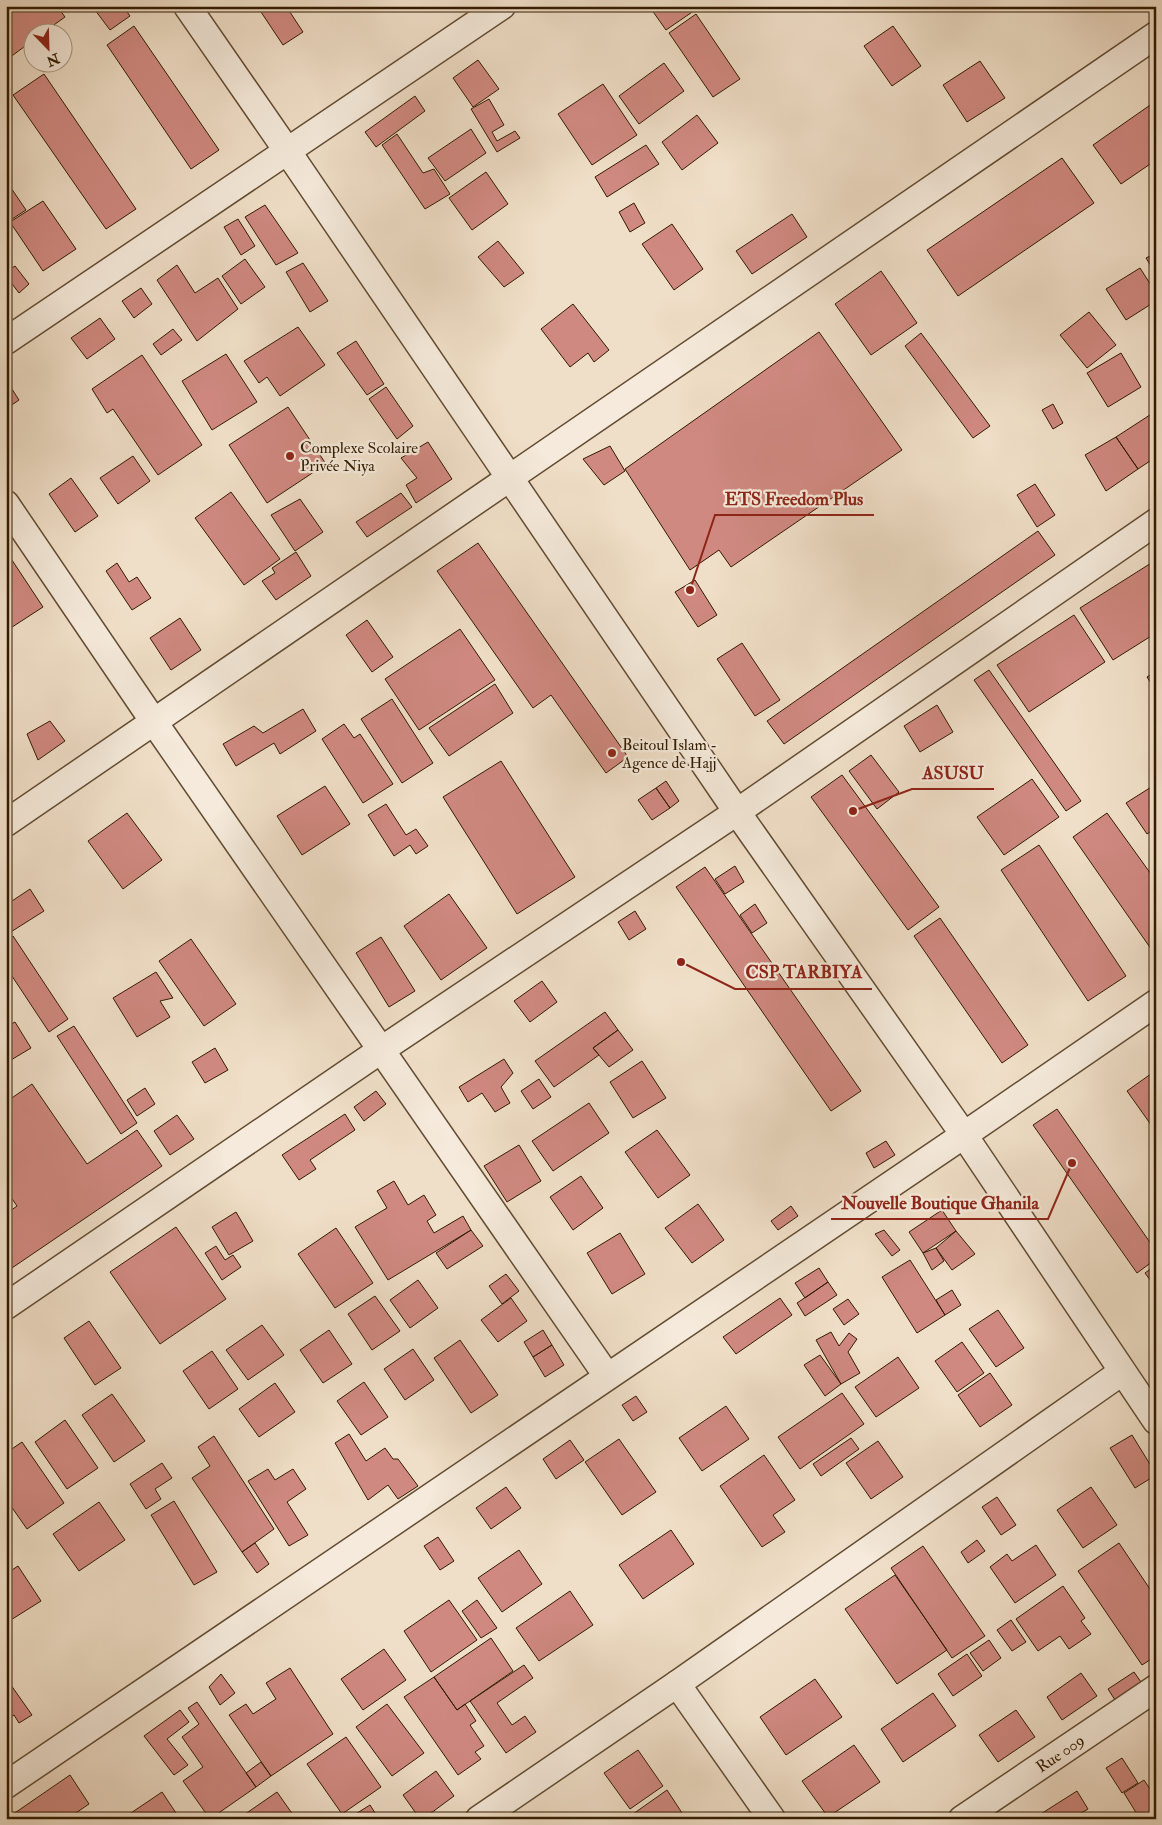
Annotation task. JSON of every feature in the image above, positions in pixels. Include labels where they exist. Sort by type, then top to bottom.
[{"type":"street","points":[[187,6],[737,812],[964,1135],[1156,1421]]},
{"type":"street","points":[[6,341],[502,6]]},
{"type":"street","points":[[6,823],[1156,35]]},
{"type":"street","points":[[6,504],[380,1050],[607,1376]]},
{"type":"street","points":[[6,1306],[380,1050],[737,812],[1156,522]]},
{"type":"street","points":[[6,1785],[1156,1003]]},
{"type":"street","points":[[479,1819],[676,1684],[1122,1372]]},
{"type":"street","points":[[676,1684],[772,1819]]},
{"type":"street","name":"Rue 009","points":[[962,1819],[1156,1688]]},
{"type":"building","points":[[15,6],[57,6],[65,17],[58,22],[22,22],[22,48],[9,58],[6,54],[6,13]]},
{"type":"building","points":[[92,6],[123,6],[130,16],[110,30]]},
{"type":"building","points":[[257,6],[286,6],[303,32],[283,45]]},
{"type":"building","points":[[649,6],[701,6],[666,30]]},
{"type":"building","points":[[696,14],[740,79],[713,97],[669,33]]},
{"type":"building","points":[[134,26],[219,150],[191,169],[107,45]]},
{"type":"building","points":[[893,26],[921,66],[892,86],[864,46]]},
{"type":"building","points":[[478,60],[499,89],[473,107],[453,78]]},
{"type":"building","points":[[980,61],[1005,98],[967,122],[943,85]]},
{"type":"building","points":[[664,63],[684,91],[639,124],[619,96]]},
{"type":"building","points":[[44,74],[136,209],[106,229],[13,95]]},
{"type":"building","points":[[603,84],[637,135],[592,165],[558,114]]},
{"type":"building","points":[[415,96],[425,111],[376,147],[365,132]]},
{"type":"building","points":[[489,99],[504,125],[492,132],[497,141],[515,131],[520,138],[497,152],[471,109]]},
{"type":"building","points":[[1156,101],[1156,160],[1121,184],[1093,145]]},
{"type":"building","points":[[697,115],[718,143],[682,170],[662,142]]},
{"type":"building","points":[[471,129],[486,153],[445,181],[428,158]]},
{"type":"building","points":[[397,134],[423,173],[434,169],[450,194],[425,209],[382,145]]},
{"type":"building","points":[[646,145],[659,164],[607,197],[595,177]]},
{"type":"building","points":[[1062,158],[1094,203],[958,296],[927,250]]},
{"type":"building","points":[[486,172],[508,204],[472,230],[449,198]]},
{"type":"building","points":[[9,185],[26,210],[6,223],[6,187]]},
{"type":"building","points":[[43,201],[76,249],[43,271],[10,222]]},
{"type":"building","points":[[634,203],[645,223],[630,232],[619,212]]},
{"type":"building","points":[[265,205],[298,253],[276,265],[245,217]]},
{"type":"building","points":[[792,214],[807,237],[752,274],[736,251]]},
{"type":"building","points":[[238,219],[255,246],[241,255],[224,227]]},
{"type":"building","points":[[672,224],[703,269],[674,290],[642,244]]},
{"type":"building","points":[[498,241],[524,273],[504,287],[478,257]]},
{"type":"building","points":[[1156,253],[1156,274],[1146,258]]},
{"type":"building","points":[[245,259],[265,287],[241,304],[222,276]]},
{"type":"building","points":[[303,263],[328,301],[310,312],[286,272]]},
{"type":"building","points":[[177,265],[195,293],[218,278],[238,309],[197,341],[157,280]]},
{"type":"building","points":[[15,266],[29,284],[19,293],[6,276],[6,272]]},
{"type":"building","points":[[1140,268],[1156,293],[1156,301],[1126,320],[1106,289]]},
{"type":"building","points":[[881,271],[917,323],[871,355],[835,304]]},
{"type":"building","points":[[141,288],[152,304],[134,318],[122,301]]},
{"type":"building","points":[[573,304],[609,350],[594,362],[588,353],[570,367],[541,329]]},
{"type":"building","points":[[1089,312],[1116,345],[1087,368],[1060,335]]},
{"type":"building","points":[[100,318],[115,339],[87,359],[71,338]]},
{"type":"building","points":[[298,327],[325,365],[280,396],[267,377],[259,383],[244,361]]},
{"type":"building","points":[[173,329],[182,340],[161,355],[153,344]]},
{"type":"building","points":[[819,332],[902,450],[731,567],[719,550],[690,570],[625,469]]},
{"type":"building","points":[[921,333],[990,426],[973,438],[905,346]]},
{"type":"building","points":[[356,341],[384,384],[367,395],[337,353]]},
{"type":"building","points":[[1121,353],[1141,387],[1108,407],[1087,373]]},
{"type":"building","points":[[226,354],[257,402],[212,430],[182,381]]},
{"type":"building","points":[[142,355],[202,445],[158,475],[113,409],[107,413],[92,389]]},
{"type":"building","points":[[8,383],[19,400],[6,409],[6,384]]},
{"type":"building","points":[[386,387],[413,426],[397,439],[369,399]]},
{"type":"building","points":[[1053,404],[1063,423],[1053,429],[1042,410]]},
{"type":"building","points":[[288,407],[326,464],[267,503],[229,445]]},
{"type":"building","points":[[1153,413],[1156,418],[1156,457],[1138,469],[1116,437]]},
{"type":"building","points":[[1116,437],[1138,469],[1106,491],[1085,455]]},
{"type":"building","points":[[428,442],[452,479],[416,503],[406,485],[417,478],[401,458]]},
{"type":"building","points":[[610,446],[625,471],[604,485],[583,459]]},
{"type":"building","points":[[133,456],[150,481],[118,504],[100,478]]},
{"type":"building","points":[[71,478],[98,516],[75,532],[49,494]]},
{"type":"building","points":[[1035,484],[1055,515],[1037,527],[1017,495]]},
{"type":"building","points":[[231,492],[280,559],[244,585],[195,518]]},
{"type":"building","points":[[401,493],[412,507],[367,537],[356,522]]},
{"type":"building","points":[[300,499],[323,532],[295,551],[271,515]]},
{"type":"building","points":[[1038,531],[1055,555],[784,744],[767,721]]},
{"type":"building","points":[[478,543],[628,757],[606,773],[551,695],[533,708],[437,571]]},
{"type":"building","points":[[6,551],[43,607],[6,631]]},
{"type":"building","points":[[296,552],[311,576],[276,600],[262,581],[275,573],[272,568]]},
{"type":"building","points":[[1156,560],[1156,633],[1113,660],[1080,608]]},
{"type":"building","points":[[117,563],[129,582],[137,577],[151,598],[132,610],[106,571]]},
{"type":"building","points":[[695,580],[717,615],[698,627],[675,592]]},
{"type":"building","points":[[1074,615],[1105,662],[1029,712],[997,665]]},
{"type":"building","points":[[180,618],[201,650],[171,670],[150,638]]},
{"type":"building","points":[[367,620],[393,657],[372,672],[346,635]]},
{"type":"building","points":[[460,629],[495,680],[419,730],[385,679]]},
{"type":"building","points":[[742,643],[780,700],[755,716],[717,659]]},
{"type":"building","points":[[989,670],[1081,801],[1066,811],[974,680]]},
{"type":"building","points":[[1156,671],[1156,691],[1147,677]]},
{"type":"building","points":[[495,684],[513,713],[449,756],[429,728]]},
{"type":"building","points":[[392,699],[433,763],[402,783],[361,719]]},
{"type":"building","points":[[937,705],[953,732],[920,752],[904,726]]},
{"type":"building","points":[[303,709],[316,731],[280,754],[274,743],[236,766],[223,744],[254,726],[263,733]]},
{"type":"building","points":[[50,721],[65,741],[38,760],[27,734]]},
{"type":"building","points":[[344,724],[354,738],[360,734],[393,784],[363,803],[322,739]]},
{"type":"building","points":[[871,755],[899,792],[877,809],[849,771]]},
{"type":"building","points":[[501,761],[575,877],[517,914],[443,797]]},
{"type":"building","points":[[842,775],[939,907],[908,930],[811,797]]},
{"type":"building","points":[[1032,779],[1059,817],[1004,855],[977,817]]},
{"type":"building","points":[[666,781],[679,801],[670,808],[656,788]]},
{"type":"building","points":[[1156,784],[1156,828],[1147,834],[1126,803]]},
{"type":"building","points":[[325,786],[350,824],[302,855],[277,816]]},
{"type":"building","points":[[656,788],[670,808],[652,820],[638,800]]},
{"type":"building","points":[[386,804],[406,835],[416,829],[428,846],[416,854],[410,845],[394,856],[368,815]]},
{"type":"building","points":[[127,813],[162,860],[123,889],[88,841]]},
{"type":"building","points":[[1107,813],[1156,881],[1156,956],[1073,837]]},
{"type":"building","points":[[1039,845],[1126,976],[1088,1001],[1001,870]]},
{"type":"building","points":[[735,866],[744,882],[725,894],[715,879]]},
{"type":"building","points":[[705,867],[861,1091],[831,1111],[676,887]]},
{"type":"building","points":[[30,889],[44,911],[6,935],[6,905]]},
{"type":"building","points":[[449,894],[487,948],[441,980],[404,926]]},
{"type":"building","points":[[755,904],[767,923],[752,933],[740,915]]},
{"type":"building","points":[[635,911],[646,929],[629,940],[618,922]]},
{"type":"building","points":[[940,918],[1028,1045],[1002,1063],[914,936]]},
{"type":"building","points":[[13,936],[68,1019],[49,1032],[6,967],[6,941]]},
{"type":"building","points":[[381,937],[415,991],[389,1007],[356,953]]},
{"type":"building","points":[[191,939],[236,1004],[204,1026],[159,961]]},
{"type":"building","points":[[156,972],[173,998],[160,1001],[170,1017],[137,1037],[113,998]]},
{"type":"building","points":[[542,981],[557,1002],[530,1022],[514,1001]]},
{"type":"building","points":[[605,1012],[618,1030],[593,1048],[599,1055],[554,1087],[535,1061]]},
{"type":"building","points":[[15,1022],[31,1048],[6,1063],[6,1027]]},
{"type":"building","points":[[74,1026],[137,1123],[121,1134],[57,1036]]},
{"type":"building","points":[[618,1030],[633,1050],[609,1067],[593,1048]]},
{"type":"building","points":[[215,1048],[228,1070],[205,1083],[192,1062]]},
{"type":"building","points":[[504,1059],[513,1073],[501,1087],[510,1103],[495,1112],[482,1093],[468,1102],[459,1087]]},
{"type":"building","points":[[642,1061],[666,1098],[633,1118],[610,1082]]},
{"type":"building","points":[[1155,1071],[1156,1128],[1154,1129],[1127,1091]]},
{"type":"building","points":[[539,1079],[551,1097],[533,1109],[521,1091]]},
{"type":"building","points":[[32,1084],[87,1164],[137,1130],[162,1166],[6,1272],[6,1214],[17,1206],[6,1190],[6,1102]]},
{"type":"building","points":[[145,1088],[155,1104],[137,1116],[127,1100]]},
{"type":"building","points":[[376,1091],[386,1104],[364,1121],[354,1107]]},
{"type":"building","points":[[589,1103],[609,1133],[553,1171],[532,1141]]},
{"type":"building","points":[[1057,1109],[1156,1251],[1156,1259],[1137,1273],[1033,1125]]},
{"type":"building","points":[[345,1114],[355,1130],[310,1160],[316,1169],[299,1180],[282,1155]]},
{"type":"building","points":[[177,1115],[194,1139],[170,1155],[154,1131]]},
{"type":"building","points":[[657,1130],[690,1175],[658,1198],[625,1152]]},
{"type":"building","points":[[886,1141],[895,1155],[874,1168],[866,1153]]},
{"type":"building","points":[[519,1145],[541,1181],[507,1202],[484,1166]]},
{"type":"building","points":[[581,1176],[603,1208],[573,1230],[550,1197]]},
{"type":"building","points":[[394,1181],[408,1205],[424,1195],[436,1215],[427,1221],[434,1233],[463,1216],[471,1230],[388,1280],[355,1227],[387,1208],[377,1191]]},
{"type":"building","points":[[698,1204],[724,1240],[692,1263],[665,1228]]},
{"type":"building","points":[[791,1206],[798,1216],[778,1230],[771,1221]]},
{"type":"building","points":[[942,1210],[956,1231],[923,1253],[909,1232]]},
{"type":"building","points":[[236,1212],[253,1241],[229,1255],[212,1227]]},
{"type":"building","points":[[176,1227],[226,1299],[160,1344],[110,1272]]},
{"type":"building","points":[[336,1228],[373,1283],[335,1308],[298,1254]]},
{"type":"building","points":[[471,1230],[483,1246],[447,1269],[436,1253]]},
{"type":"building","points":[[884,1230],[900,1250],[892,1256],[875,1234]]},
{"type":"building","points":[[956,1231],[975,1254],[952,1270],[936,1248]]},
{"type":"building","points":[[620,1233],[645,1274],[612,1294],[587,1253]]},
{"type":"building","points":[[216,1246],[225,1260],[233,1255],[241,1267],[222,1280],[205,1253]]},
{"type":"building","points":[[936,1248],[944,1261],[932,1270],[923,1253]]},
{"type":"building","points":[[910,1260],[945,1315],[917,1333],[882,1277]]},
{"type":"building","points":[[1156,1265],[1156,1288],[1145,1273]]},
{"type":"building","points":[[819,1268],[828,1282],[805,1298],[795,1283]]},
{"type":"building","points":[[506,1274],[519,1291],[502,1304],[489,1286]]},
{"type":"building","points":[[418,1280],[438,1308],[410,1328],[390,1300]]},
{"type":"building","points":[[828,1282],[837,1295],[805,1316],[797,1303]]},
{"type":"building","points":[[952,1290],[961,1305],[945,1315],[936,1300]]},
{"type":"building","points":[[375,1296],[400,1331],[372,1350],[348,1314]]},
{"type":"building","points":[[511,1298],[527,1321],[498,1342],[481,1320]]},
{"type":"building","points":[[780,1298],[792,1315],[736,1354],[723,1337]]},
{"type":"building","points":[[848,1299],[859,1314],[844,1325],[833,1309]]},
{"type":"building","points":[[998,1310],[1024,1348],[996,1367],[969,1329]]},
{"type":"building","points":[[89,1321],[121,1368],[95,1385],[64,1338]]},
{"type":"building","points":[[262,1325],[284,1355],[248,1380],[226,1350]]},
{"type":"building","points":[[329,1330],[352,1364],[323,1383],[300,1350]]},
{"type":"building","points":[[543,1330],[552,1345],[533,1357],[524,1342]]},
{"type":"building","points":[[831,1332],[839,1346],[849,1333],[857,1339],[848,1352],[860,1373],[841,1384],[816,1340]]},
{"type":"building","points":[[460,1340],[498,1395],[471,1413],[434,1358]]},
{"type":"building","points":[[962,1342],[984,1373],[957,1392],[935,1361]]},
{"type":"building","points":[[552,1345],[564,1365],[545,1377],[533,1357]]},
{"type":"building","points":[[413,1349],[434,1380],[405,1400],[384,1369]]},
{"type":"building","points":[[212,1351],[238,1389],[209,1409],[183,1371]]},
{"type":"building","points":[[820,1355],[841,1384],[825,1396],[804,1365]]},
{"type":"building","points":[[898,1357],[919,1388],[876,1417],[855,1387]]},
{"type":"building","points":[[990,1373],[1012,1405],[980,1427],[958,1395]]},
{"type":"building","points":[[364,1382],[388,1417],[361,1435],[337,1401]]},
{"type":"building","points":[[275,1383],[295,1412],[259,1437],[239,1409]]},
{"type":"building","points":[[842,1393],[864,1424],[800,1469],[778,1437]]},
{"type":"building","points":[[112,1394],[145,1441],[114,1462],[82,1415]]},
{"type":"building","points":[[636,1396],[647,1412],[633,1421],[622,1405]]},
{"type":"building","points":[[726,1406],[749,1439],[702,1471],[679,1438]]},
{"type":"building","points":[[65,1420],[98,1468],[67,1489],[35,1442]]},
{"type":"building","points":[[349,1434],[366,1461],[385,1448],[393,1459],[398,1459],[418,1486],[398,1499],[388,1485],[368,1500],[335,1443]]},
{"type":"building","points":[[1132,1435],[1156,1474],[1135,1488],[1110,1448]]},
{"type":"building","points":[[214,1436],[274,1529],[242,1552],[192,1478],[210,1466],[198,1447]]},
{"type":"building","points":[[851,1438],[859,1449],[821,1476],[813,1464]]},
{"type":"building","points":[[619,1439],[656,1492],[622,1515],[585,1462]]},
{"type":"building","points":[[570,1440],[584,1460],[556,1479],[543,1459]]},
{"type":"building","points":[[878,1441],[903,1477],[871,1499],[846,1463]]},
{"type":"building","points":[[22,1442],[64,1503],[27,1529],[6,1499],[6,1453]]},
{"type":"building","points":[[764,1455],[795,1500],[773,1515],[785,1532],[762,1547],[720,1486]]},
{"type":"building","points":[[162,1463],[172,1478],[155,1489],[161,1499],[146,1509],[130,1484]]},
{"type":"building","points":[[268,1469],[275,1480],[293,1469],[306,1489],[287,1502],[308,1535],[289,1546],[248,1481]]},
{"type":"building","points":[[506,1487],[521,1508],[491,1529],[476,1508]]},
{"type":"building","points":[[1091,1487],[1117,1525],[1083,1548],[1057,1510]]},
{"type":"building","points":[[997,1497],[1016,1525],[1001,1535],[982,1507]]},
{"type":"building","points":[[174,1501],[217,1572],[194,1585],[151,1515]]},
{"type":"building","points":[[99,1502],[125,1540],[79,1571],[53,1534]]},
{"type":"building","points":[[671,1530],[694,1564],[643,1599],[619,1565]]},
{"type":"building","points":[[438,1537],[454,1561],[440,1570],[424,1546]]},
{"type":"building","points":[[977,1540],[985,1551],[968,1563],[961,1552]]},
{"type":"building","points":[[255,1543],[269,1564],[257,1573],[242,1552]]},
{"type":"building","points":[[1119,1543],[1156,1598],[1156,1656],[1142,1665],[1078,1571]]},
{"type":"building","points":[[1036,1545],[1056,1575],[1015,1603],[990,1567],[1007,1554],[1012,1561]]},
{"type":"building","points":[[923,1546],[985,1636],[952,1658],[891,1568]]},
{"type":"building","points":[[519,1550],[542,1584],[502,1612],[478,1578]]},
{"type":"building","points":[[18,1566],[41,1601],[6,1623],[6,1574]]},
{"type":"building","points":[[895,1575],[947,1650],[897,1684],[845,1609]]},
{"type":"building","points":[[1063,1586],[1085,1618],[1081,1621],[1091,1634],[1069,1649],[1060,1636],[1038,1651],[1016,1619]]},
{"type":"building","points":[[570,1591],[593,1625],[539,1661],[516,1628]]},
{"type":"building","points":[[449,1600],[477,1640],[431,1672],[404,1631]]},
{"type":"building","points":[[477,1600],[497,1628],[481,1638],[462,1611]]},
{"type":"building","points":[[1011,1620],[1026,1642],[1012,1651],[997,1630]]},
{"type":"building","points":[[491,1638],[513,1671],[457,1710],[434,1677]]},
{"type":"building","points":[[989,1640],[1001,1658],[983,1671],[970,1653]]},
{"type":"building","points":[[384,1649],[406,1680],[363,1710],[341,1679]]},
{"type":"building","points":[[967,1654],[982,1676],[953,1696],[938,1674]]},
{"type":"building","points":[[524,1665],[533,1678],[497,1703],[512,1725],[525,1716],[536,1732],[506,1753],[470,1701]]},
{"type":"building","points":[[290,1668],[333,1734],[271,1776],[229,1715],[246,1704],[253,1714],[276,1699],[266,1683]]},
{"type":"building","points":[[1134,1672],[1141,1682],[1115,1700],[1108,1689]]},
{"type":"building","points":[[1081,1673],[1097,1696],[1062,1720],[1047,1697]]},
{"type":"building","points":[[221,1674],[235,1693],[220,1705],[209,1687]]},
{"type":"building","points":[[434,1677],[457,1710],[465,1704],[476,1721],[470,1725],[484,1746],[475,1752],[481,1759],[458,1775],[404,1697]]},
{"type":"building","points":[[6,1678],[32,1715],[19,1723],[14,1715],[6,1720]]},
{"type":"building","points":[[815,1679],[842,1717],[786,1755],[760,1717]]},
{"type":"building","points":[[933,1693],[956,1726],[903,1762],[881,1729]]},
{"type":"building","points":[[197,1702],[256,1787],[210,1819],[183,1781],[203,1767],[182,1737],[199,1724],[188,1708]]},
{"type":"building","points":[[387,1704],[424,1753],[392,1776],[356,1727]]},
{"type":"building","points":[[180,1710],[189,1722],[167,1739],[188,1765],[174,1775],[144,1736]]},
{"type":"building","points":[[1016,1710],[1035,1737],[998,1762],[979,1735]]},
{"type":"building","points":[[346,1737],[381,1787],[342,1814],[307,1764]]},
{"type":"building","points":[[854,1745],[880,1782],[828,1817],[802,1781]]},
{"type":"building","points":[[638,1750],[663,1786],[630,1809],[604,1773]]},
{"type":"building","points":[[1122,1758],[1138,1783],[1122,1793],[1106,1768]]},
{"type":"building","points":[[261,1762],[271,1776],[256,1787],[246,1773]]},
{"type":"building","points":[[436,1771],[454,1796],[423,1819],[420,1819],[403,1795]]},
{"type":"building","points":[[70,1775],[89,1804],[67,1819],[6,1819]]},
{"type":"building","points":[[1144,1780],[1156,1798],[1156,1816],[1151,1819],[1140,1819],[1124,1793]]},
{"type":"building","points":[[667,1790],[686,1819],[636,1819],[633,1814]]},
{"type":"building","points":[[1077,1791],[1088,1809],[1071,1819],[1037,1819],[1036,1817]]},
{"type":"building","points":[[162,1792],[180,1819],[122,1819]]},
{"type":"building","points":[[277,1792],[296,1819],[238,1819]]},
{"type":"building","points":[[370,1805],[379,1819],[356,1819],[354,1815]]},
{"type":"place","name":"Complexe Scolaire Privée Niya","points":[[290,456]]},
{"type":"place","name":"ETS Freedom Plus","points":[[690,590]]},
{"type":"place","name":"Beitoul Islam - Agence de Hajj","points":[[612,753]]},
{"type":"place","name":"ASUSU","points":[[853,811]]},
{"type":"place","name":"CSP TARBIYA","points":[[681,962]]},
{"type":"place","name":"Nouvelle Boutique Ghanila","points":[[1072,1163]]}]
